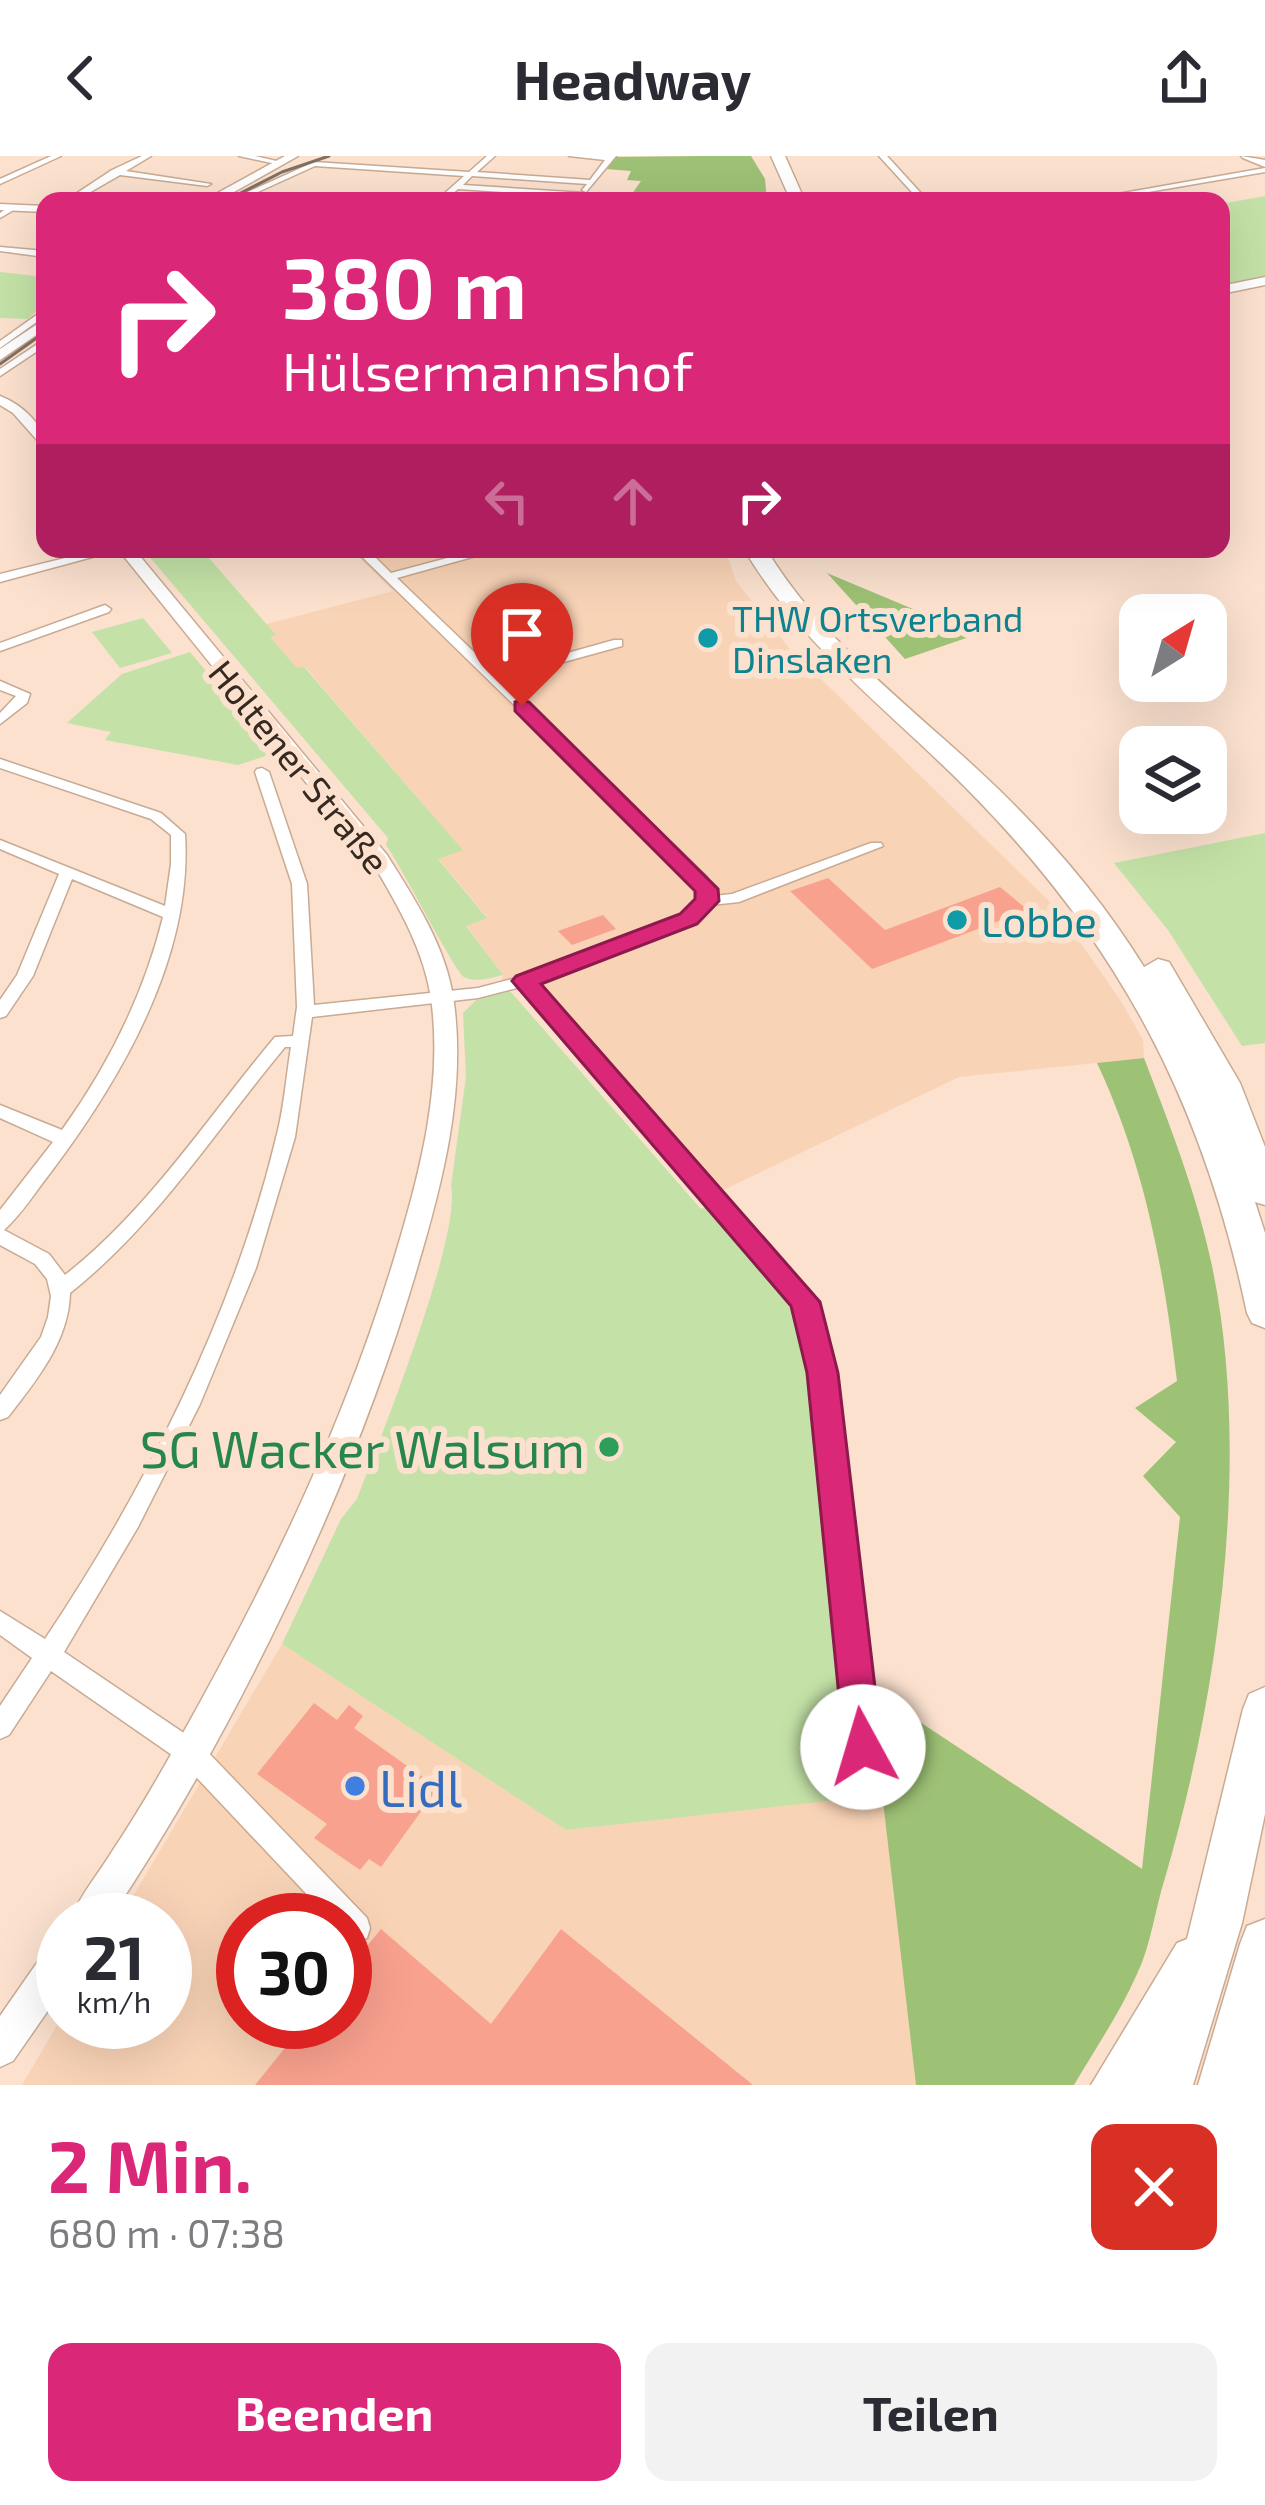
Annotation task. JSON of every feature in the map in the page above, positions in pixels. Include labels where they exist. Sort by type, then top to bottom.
[{"type":"highway","points":[[767,156],[788,192]]},
{"type":"highway","points":[[778,156],[789,192]]},
{"type":"highway","points":[[762,558],[811,625],[985,780]]},
{"type":"highway","points":[[781,558],[828,622],[1096,884],[1184,1010],[1223,1083],[1265,1192]]},
{"type":"highway","points":[[1014,808],[1102,924],[1168,1030],[1197,1087],[1233,1179],[1265,1313]]},
{"type":"highway","points":[[1167,2085],[1217,1923],[1265,1709]]},
{"type":"highway","points":[[1118,2085],[1217,1923]]},
{"type":"highway","points":[[1224,2085],[1265,1945]]},
{"type":"highway","points":[[1253,2085],[1265,2020]]},
{"type":"main road","points":[[226,192],[287,159]]},
{"type":"main road","points":[[1230,288],[1265,281]]},
{"type":"main road","points":[[1,346],[36,328]]},
{"type":"street","points":[[0,182],[57,156]]},
{"type":"street","points":[[83,192],[147,156]]},
{"type":"street","points":[[243,156],[287,159]]},
{"type":"street","points":[[452,192],[491,156]]},
{"type":"street","points":[[573,156],[612,157]]},
{"type":"street","points":[[883,156],[916,192]]},
{"type":"street","points":[[1246,156],[1265,167]]},
{"type":"street","points":[[584,192],[612,157]]},
{"type":"street","points":[[252,192],[314,164],[592,182]]},
{"type":"street","points":[[1130,192],[1265,167]]},
{"type":"street","points":[[115,172],[208,184]]},
{"type":"street","points":[[459,187],[514,192]]},
{"type":"street","points":[[0,217],[6,207],[36,209]]},
{"type":"street","points":[[0,249],[36,253]]},
{"type":"street","points":[[1,346],[36,318]]},
{"type":"street","points":[[0,373],[36,354]]},
{"type":"street","points":[[2,402],[36,437]]},
{"type":"street","points":[[1,576],[78,558]]},
{"type":"street","name":"Holtener Straße","points":[[105,1893],[191,1753],[307,1530],[393,1310],[438,1135],[444,1082],[443,1000],[432,958],[409,906],[377,855],[133,558]]},
{"type":"street","points":[[370,558],[702,880],[707,901]]},
{"type":"street","points":[[389,577],[461,558]]},
{"type":"street","points":[[0,647],[105,609]]},
{"type":"street","points":[[493,678],[618,643]]},
{"type":"street","points":[[0,685],[23,694],[0,719]]},
{"type":"street","points":[[0,763],[170,824],[179,848],[172,915],[141,1013],[120,1060],[67,1140],[0,1224]]},
{"type":"street","name":"Holtener Straße","points":[[0,1727],[51,1654],[145,1490],[230,1310],[275,1176],[295,1098],[305,941],[284,820],[262,772]]},
{"type":"street","points":[[0,844],[172,915]]},
{"type":"street","points":[[304,1012],[443,1000],[525,981],[688,919],[707,901],[734,898],[876,846]]},
{"type":"street","points":[[0,1012],[25,976],[67,872]]},
{"type":"street","points":[[525,981],[805,1302],[822,1373],[868,1794]]},
{"type":"street","points":[[59,1291],[126,1234],[281,1041],[301,1042]]},
{"type":"street","points":[[0,1111],[67,1140]]},
{"type":"street","points":[[0,1236],[45,1261],[59,1291],[59,1309],[46,1348],[0,1411]]},
{"type":"street","points":[[0,1622],[191,1753],[324,1893]]},
{"type":"street","points":[[0,2048],[36,1996]]},
{"type":"shaded area","points":[[359,558],[728,558],[736,581],[789,648],[1056,908],[1121,1001],[1143,1040],[1144,1058],[959,1077],[713,1195],[522,988],[501,983],[503,975],[466,925],[487,917],[438,858],[462,849],[305,667],[297,669],[269,637],[267,624],[393,591]]},
{"type":"shaded area","points":[[282,1644],[566,1830],[884,1794],[916,2085],[22,2085],[43,2049],[192,2049],[192,1893],[135,1893]]},
{"type":"green space","points":[[751,156],[765,179],[766,192],[633,192],[641,181],[627,180],[631,171],[606,169],[615,157]]},
{"type":"green space","points":[[1265,196],[1265,277],[1230,284],[1230,202]]},
{"type":"green space","points":[[0,272],[36,276],[36,311],[28,319],[0,318]]},
{"type":"green space","points":[[151,558],[209,558],[276,635],[270,637],[297,668],[304,667],[463,850],[438,859],[487,918],[466,926],[503,975],[464,977],[386,845],[388,838]]},
{"type":"green space","points":[[827,573],[975,635],[905,659]]},
{"type":"green space","points":[[143,618],[172,653],[120,668],[92,632]]},
{"type":"green space","points":[[190,652],[275,753],[238,765],[105,740],[111,732],[67,723],[122,674]]},
{"type":"green space","points":[[1265,833],[1265,1043],[1242,1046],[1168,930],[1114,863]]},
{"type":"green space","points":[[510,991],[701,1209],[710,1205],[790,1295],[805,1332],[854,1798],[566,1830],[282,1644],[341,1519],[357,1499],[432,1292],[451,1211],[466,1077],[463,1013],[476,1000]]},
{"type":"green space","points":[[1144,1058],[1206,1239],[1224,1340],[1229,1495],[1224,1574],[1201,1731],[1142,1963],[1074,2085],[916,2085],[870,1689],[1142,1869],[1180,1517],[1143,1476],[1176,1442],[1135,1408],[1177,1381],[1166,1299],[1140,1179],[1097,1063]]},
{"type":"building","name":"Lobbe","points":[[828,878],[885,930],[1000,887],[1028,910],[872,969],[790,891]]},
{"type":"building","points":[[603,915],[616,929],[572,945],[558,931]]},
{"type":"building","name":"Lidl","points":[[314,1703],[337,1720],[349,1705],[363,1716],[354,1728],[438,1788],[381,1867],[369,1859],[360,1870],[314,1838],[327,1824],[257,1774]]},
{"type":"building","points":[[381,1929],[491,2024],[561,1929],[753,2085],[255,2085],[284,2049],[372,2049],[372,1940]]},
{"type":"tram line","points":[[243,192],[329,156]]},
{"type":"tram line","points":[[0,364],[36,338]]},
{"type":"place","name":"THW Ortsverband Dinslaken","points":[[708,638]]},
{"type":"place","name":"Lobbe","points":[[957,920]]},
{"type":"place","name":"SG Wacker Walsum","points":[[609,1447]]},
{"type":"place","name":"Lidl","points":[[355,1786]]},
{"type":"route","points":[[522,706],[706,889],[707,901],[688,919],[525,981],[805,1302],[822,1373],[863,1747]]}]
